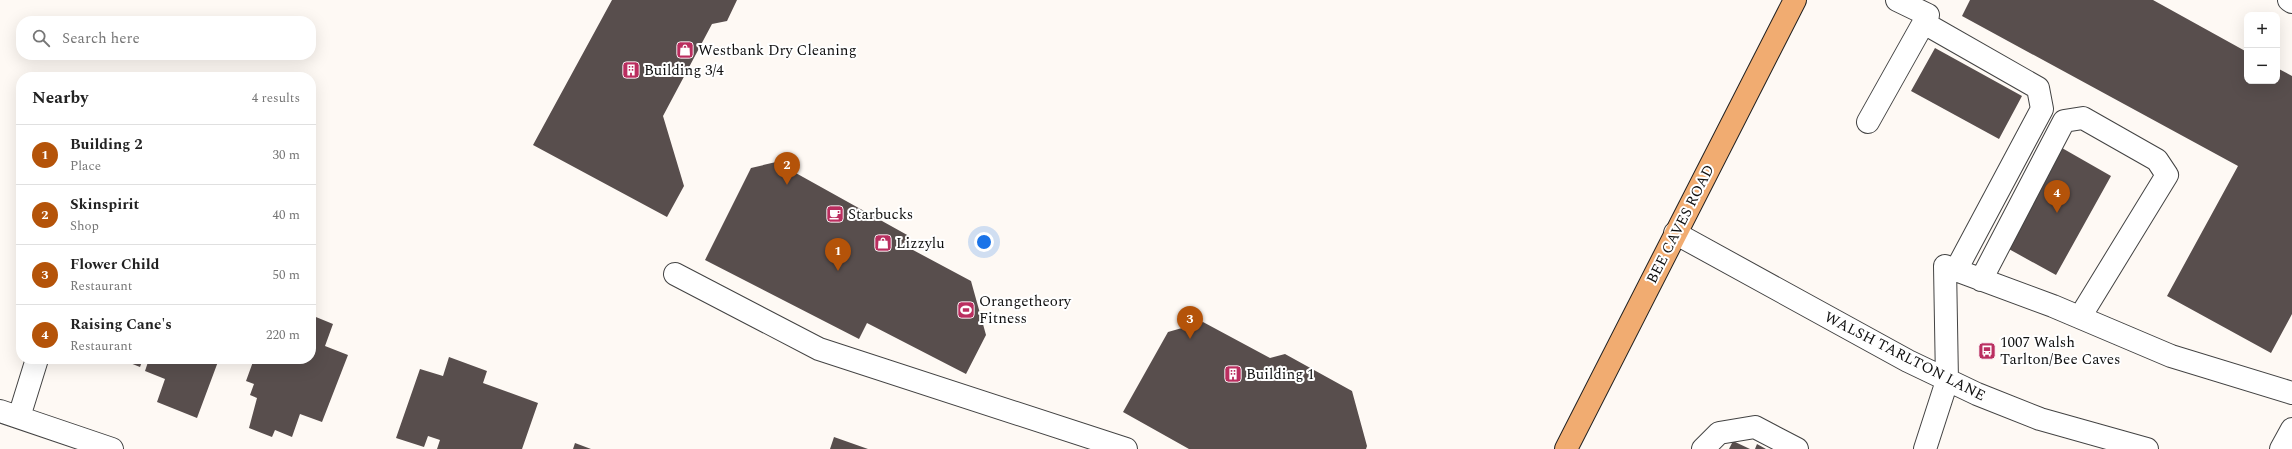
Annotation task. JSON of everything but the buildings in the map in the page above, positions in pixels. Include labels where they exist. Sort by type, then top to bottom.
[{"type":"main road","name":"BEE CAVES ROAD","points":[[1566,449],[1795,0]]},
{"type":"street","points":[[1897,0],[2038,88],[2042,108],[1956,270]]},
{"type":"street","points":[[1868,122],[1926,19]]},
{"type":"street","points":[[1981,280],[2064,122],[2083,118],[2157,160],[2167,175],[2080,317]]},
{"type":"street","name":"WALSH TARLTON LANE","points":[[1675,233],[1947,381],[2040,419],[2147,449]]},
{"type":"street","points":[[1925,449],[1947,381],[1946,266],[2080,317],[2171,356],[2292,393]]},
{"type":"street","points":[[675,274],[819,349],[1126,449]]},
{"type":"street","points":[[34,364],[9,414],[112,449]]},
{"type":"street","points":[[1702,449],[1718,433],[1755,427],[1796,449]]},
{"type":"street","points":[[2281,449],[2292,429]]},
{"type":"place","name":"Westbank Dry Cleaning","points":[[685,50]]},
{"type":"place","name":"Building 3/4","points":[[631,70]]},
{"type":"place","name":"Skinspirit","points":[[787,185]]},
{"type":"place","name":"Raising Cane's","points":[[2057,213]]},
{"type":"place","name":"Starbucks","points":[[835,214]]},
{"type":"place","name":"Lizzylu","points":[[883,243]]},
{"type":"place","name":"Building 2","points":[[838,271]]},
{"type":"place","name":"Orangetheory Fitness","points":[[966,310]]},
{"type":"place","name":"Flower Child","points":[[1190,339]]},
{"type":"place","name":"1007 Walsh Tarlton/Bee Caves","points":[[1987,351]]},
{"type":"place","name":"Building 1","points":[[1233,374]]}]
